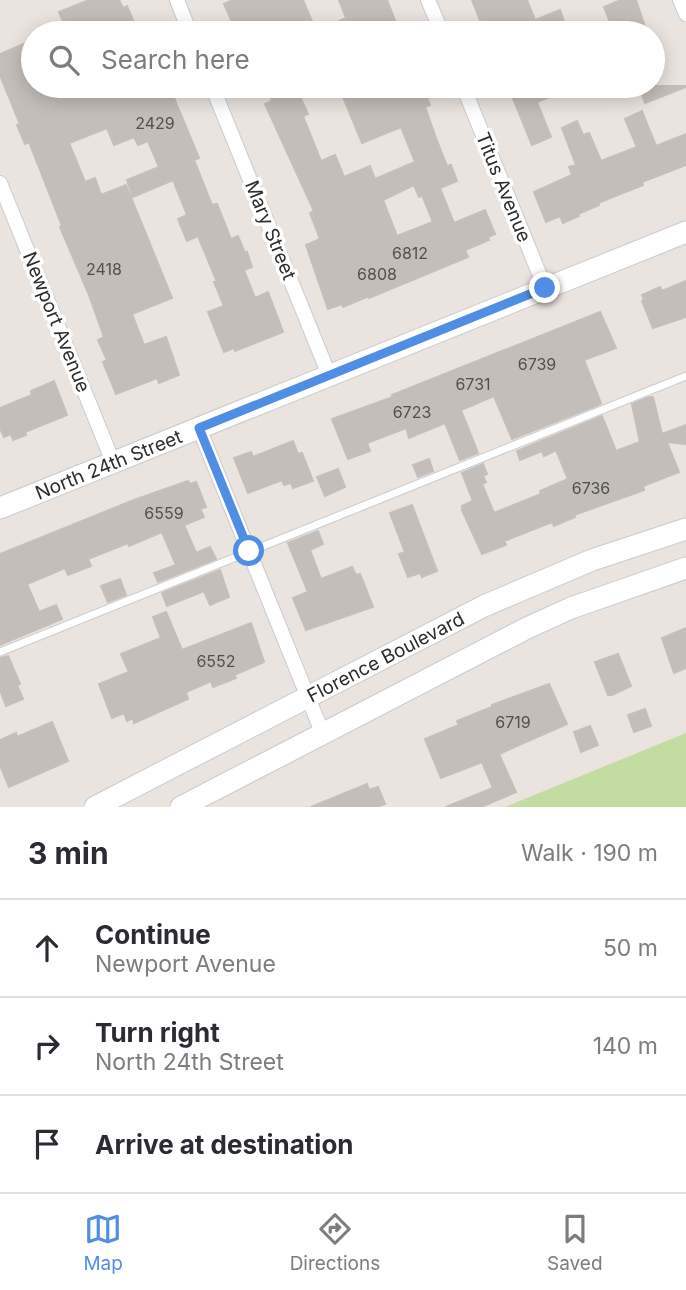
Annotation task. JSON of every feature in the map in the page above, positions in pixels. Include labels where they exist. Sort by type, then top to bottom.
[{"type":"street","points":[[177,0],[185,21]]},
{"type":"street","points":[[428,0],[437,21]]},
{"type":"street","points":[[680,0],[686,14]]},
{"type":"street","name":"Mary Street","points":[[217,98],[329,375]]},
{"type":"street","name":"Titus Avenue","points":[[468,98],[545,288]]},
{"type":"street","name":"Newport Avenue","points":[[0,183],[113,462]]},
{"type":"street","name":"North 24th Street","points":[[0,508],[686,232]]},
{"type":"street","points":[[199,428],[323,732]]},
{"type":"street","name":"Florence Boulevard","points":[[95,807],[309,699],[484,606],[592,561],[686,529]]},
{"type":"street","name":"Florence Boulevard","points":[[181,807],[527,628],[571,608],[686,568]]},
{"type":"lane","points":[[0,652],[686,376]]},
{"type":"green space","points":[[686,733],[686,807],[505,807]]},
{"type":"building","points":[[89,0],[119,0],[123,8],[127,6],[133,21],[63,21],[59,12]]},
{"type":"building","points":[[233,0],[303,0],[312,21],[232,21],[224,4]]},
{"type":"building","points":[[339,0],[387,0],[395,21],[339,21],[346,18]]},
{"type":"building","points":[[472,0],[527,0],[535,20],[560,10],[564,21],[480,21]]},
{"type":"building","points":[[621,0],[636,0],[643,21],[610,21],[604,7]]},
{"type":"building","points":[[21,45],[21,98],[174,98],[199,158],[194,160],[212,205],[217,204],[231,239],[238,236],[245,253],[247,252],[252,267],[244,270],[255,298],[268,292],[283,332],[235,351],[234,348],[224,352],[208,312],[224,306],[214,282],[217,282],[198,236],[187,241],[178,219],[187,215],[173,180],[133,197],[127,180],[159,167],[148,141],[138,145],[134,137],[114,145],[107,128],[69,143],[85,182],[95,178],[101,195],[126,185],[172,298],[132,314],[144,345],[166,337],[179,375],[159,383],[157,378],[116,394],[103,362],[107,360],[98,340],[104,337],[29,142],[25,144],[17,125],[20,124],[0,75],[0,54]]},
{"type":"building","points":[[665,86],[686,87],[665,95]]},
{"type":"building","points":[[271,98],[301,98],[308,114],[303,116],[321,161],[335,155],[344,177],[370,166],[375,179],[415,162],[401,127],[362,143],[343,98],[427,98],[430,105],[425,107],[436,138],[447,166],[451,165],[457,181],[440,188],[454,223],[485,210],[495,234],[488,237],[489,240],[465,250],[468,257],[369,298],[328,309],[306,245],[320,239],[310,213],[314,211],[265,104],[272,101]],"holes":[[[414,185],[419,197],[422,195],[433,222],[397,236],[383,200]]]},
{"type":"building","points":[[513,98],[546,98],[537,102],[551,137],[532,145]]},
{"type":"building","points":[[643,98],[658,98],[645,103]]},
{"type":"building","points":[[642,111],[656,146],[686,134],[686,165],[642,182],[643,185],[598,203],[599,205],[563,223],[560,216],[546,222],[534,192],[572,175],[569,167],[576,165],[562,128],[577,121],[583,135],[589,133],[601,161],[637,147],[625,119]]},
{"type":"building","points":[[686,281],[686,317],[653,328],[642,295],[660,287],[662,291]]},
{"type":"building","points":[[600,312],[616,348],[584,360],[601,403],[598,405],[512,439],[494,396],[461,410],[478,453],[460,460],[445,423],[409,438],[406,428],[367,443],[370,451],[348,459],[332,419],[393,397],[392,395]]},
{"type":"building","points":[[54,381],[67,415],[25,432],[26,435],[13,440],[11,434],[4,437],[0,428],[0,408],[32,395],[31,391]]},
{"type":"building","points":[[653,397],[662,434],[686,425],[686,444],[667,442],[679,472],[643,486],[644,490],[574,515],[575,517],[554,526],[552,522],[504,541],[506,545],[482,554],[462,510],[462,506],[473,501],[462,473],[483,464],[487,474],[483,476],[486,482],[482,484],[494,513],[541,494],[540,491],[568,479],[556,450],[544,456],[542,451],[520,460],[517,451],[602,416],[616,451],[640,442],[632,404]]},
{"type":"building","points":[[293,441],[298,454],[302,453],[313,481],[293,488],[291,483],[284,485],[282,480],[248,493],[234,458],[251,452],[253,457]]},
{"type":"building","points":[[429,459],[433,471],[418,477],[413,465]]},
{"type":"building","points":[[338,469],[345,487],[325,496],[317,477]]},
{"type":"building","points":[[188,481],[190,484],[196,482],[206,507],[200,509],[204,517],[184,525],[196,553],[210,547],[216,559],[158,582],[154,573],[176,565],[162,532],[88,559],[91,566],[68,575],[65,568],[27,584],[39,612],[56,605],[62,619],[0,645],[0,554]]},
{"type":"building","points":[[412,505],[437,571],[422,577],[420,573],[408,577],[399,554],[405,552],[390,513]]},
{"type":"building","points":[[318,531],[323,544],[310,550],[321,579],[352,567],[356,575],[360,574],[373,607],[306,630],[293,598],[308,592],[288,543]]},
{"type":"building","points":[[220,570],[229,597],[210,605],[204,591],[167,606],[162,593]]},
{"type":"building","points":[[120,579],[126,595],[108,602],[101,586]]},
{"type":"building","points":[[166,612],[182,650],[251,623],[264,662],[213,687],[211,681],[186,692],[188,699],[134,723],[133,718],[127,721],[124,713],[112,718],[99,684],[129,672],[121,654],[161,638],[153,617]]},
{"type":"building","points":[[686,628],[686,668],[674,673],[662,638]]},
{"type":"building","points":[[618,654],[631,686],[608,695],[595,662]]},
{"type":"building","points":[[8,656],[20,684],[17,685],[23,699],[6,706],[0,690],[0,658]]},
{"type":"building","points":[[549,684],[567,724],[499,754],[516,792],[481,807],[446,807],[493,788],[482,762],[441,778],[425,739],[459,725],[457,721],[492,705]]},
{"type":"building","points":[[645,709],[651,726],[634,732],[628,715]]},
{"type":"building","points":[[52,722],[68,761],[9,787],[0,765],[0,740],[16,733],[17,737]]},
{"type":"building","points":[[590,726],[598,745],[581,752],[574,732]]},
{"type":"building","points":[[367,784],[369,790],[378,787],[385,804],[376,807],[311,807]]},
{"type":"route","points":[[249,551],[199,428],[545,288]]}]
